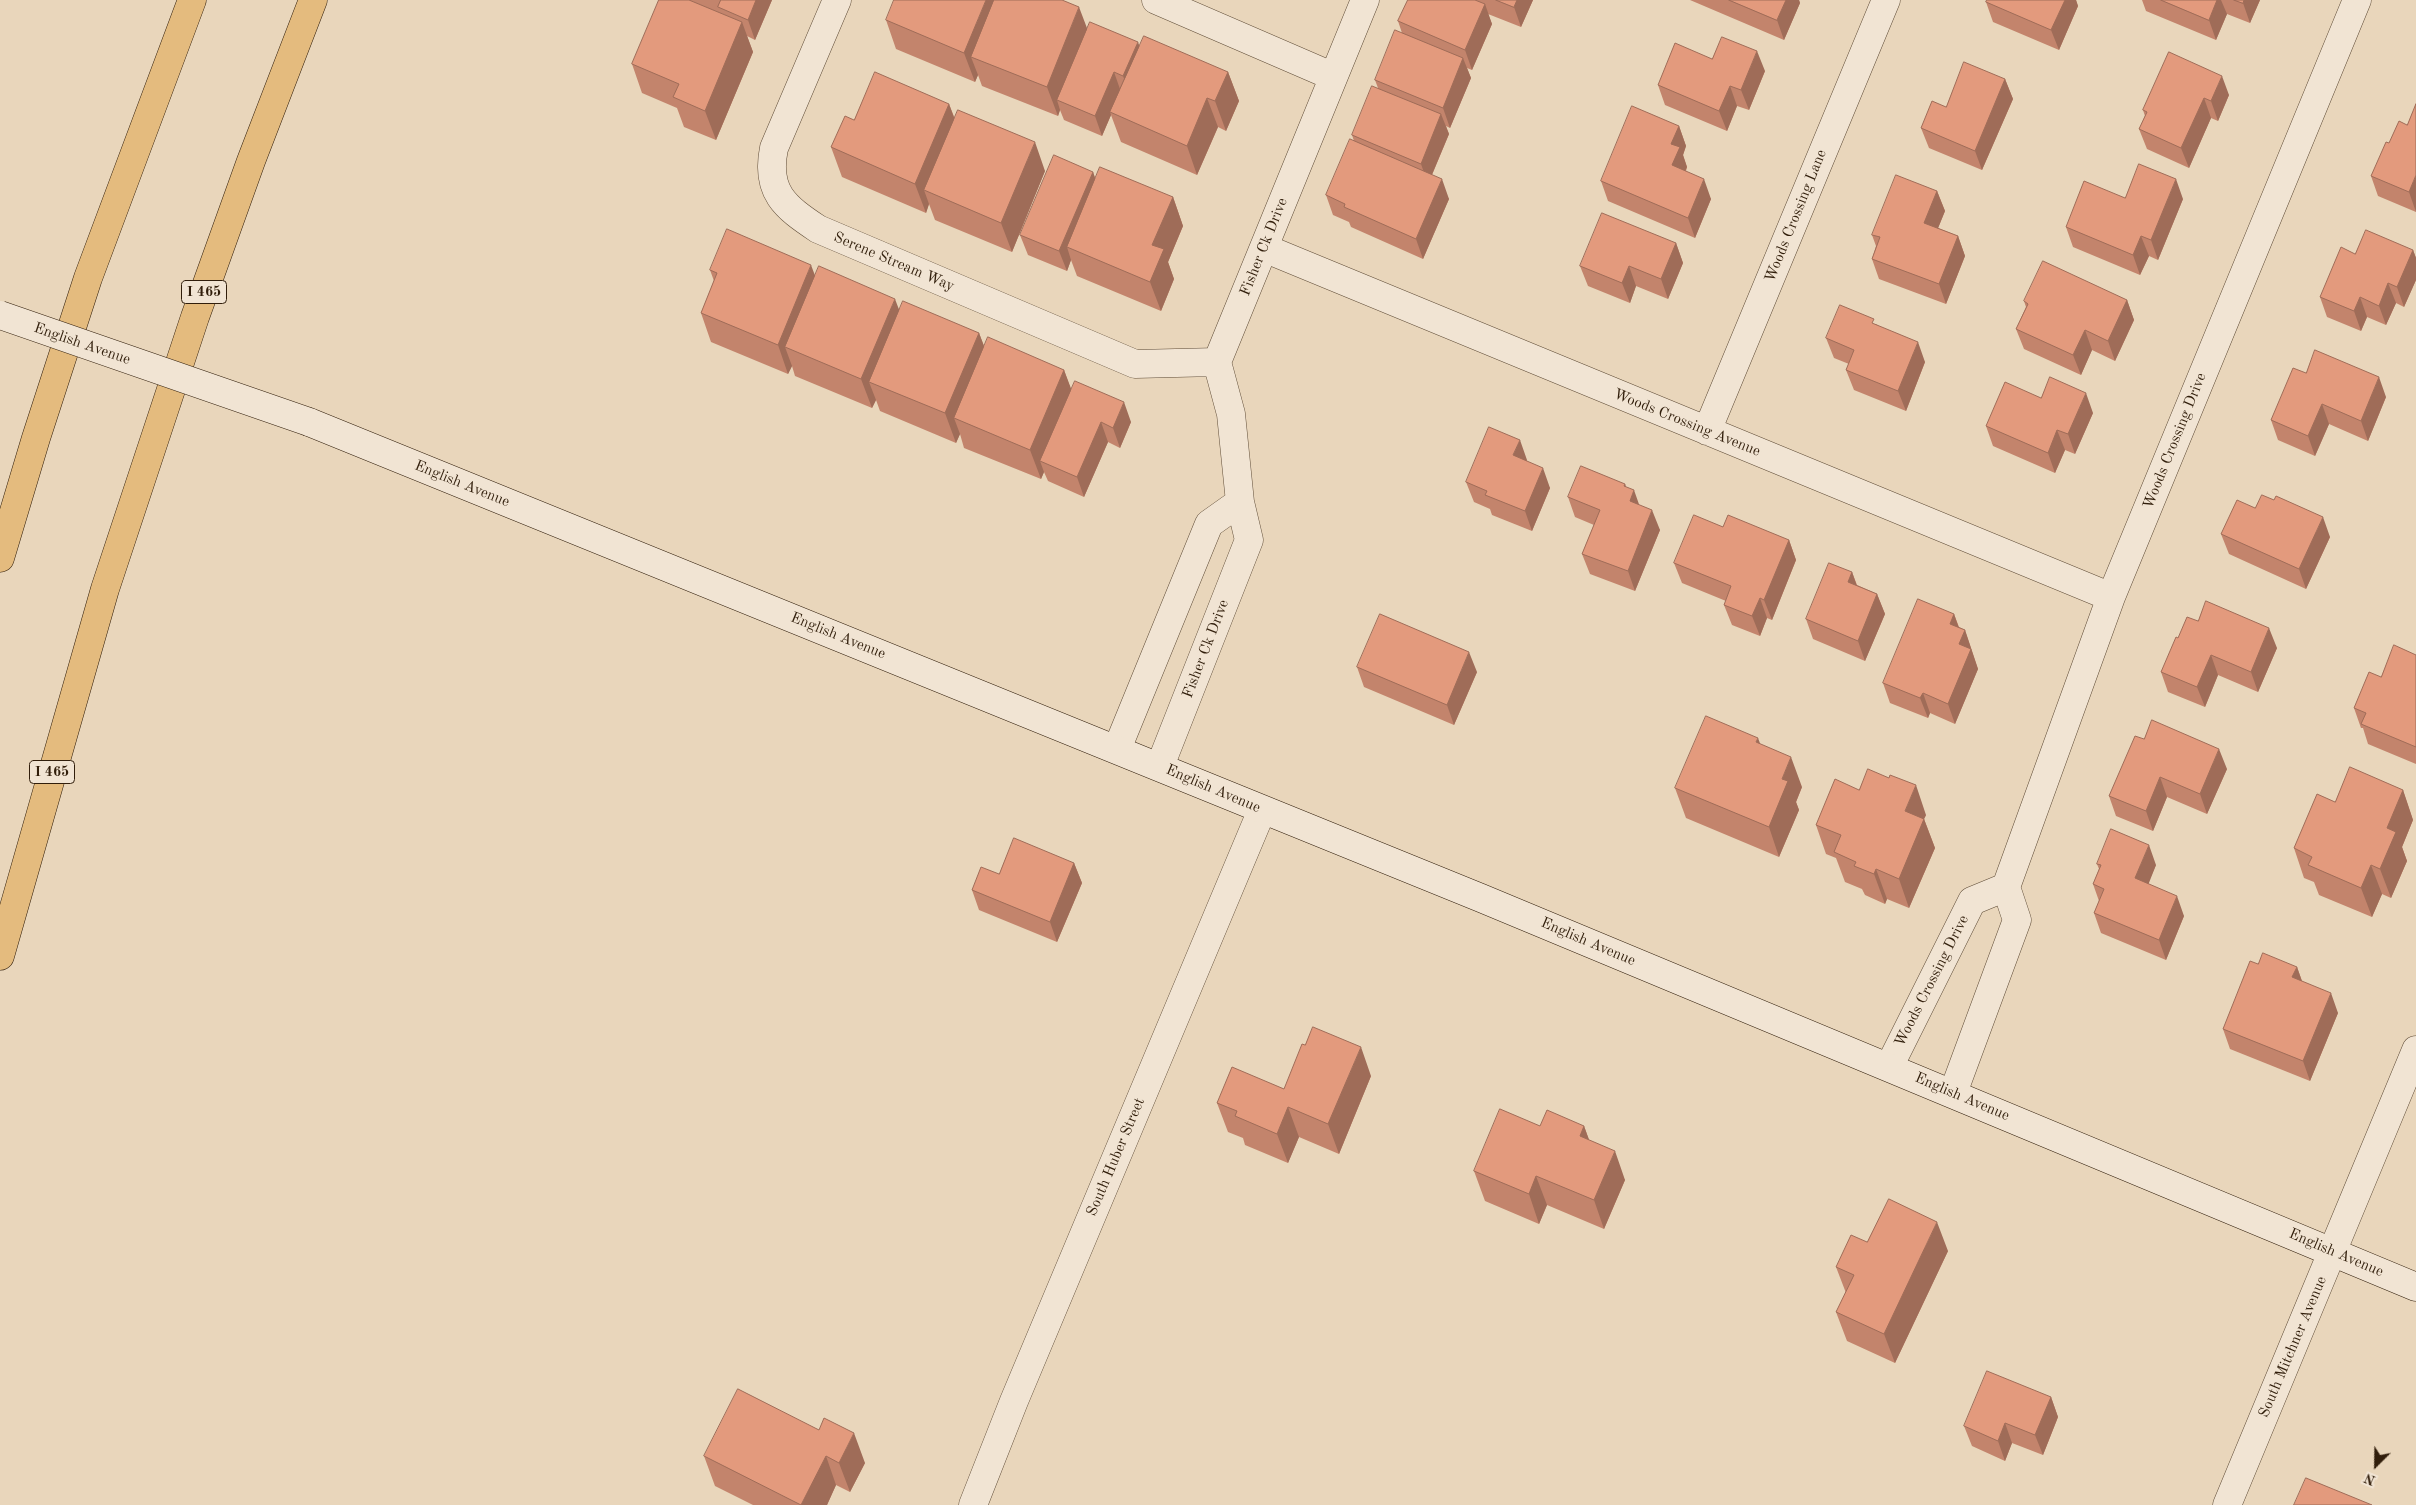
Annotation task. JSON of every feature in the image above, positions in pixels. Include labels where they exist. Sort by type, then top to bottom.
[{"type":"highway","points":[[0,558],[36,438],[88,278],[192,0]]},
{"type":"highway","name":"I 465","points":[[0,956],[105,589],[195,317],[251,161],[313,0]]},
{"type":"street","name":"Serene Stream Way","points":[[837,0],[774,148],[770,166],[780,198],[791,211],[818,229],[1135,364],[1217,362]]},
{"type":"street","points":[[1156,0],[1332,76]]},
{"type":"street","name":"Fisher Ck Drive","points":[[1160,766],[1249,540],[1240,502],[1232,414],[1217,362],[1332,76],[1365,0]]},
{"type":"street","name":"Woods Crossing Lane","points":[[1707,431],[1886,0]]},
{"type":"street","name":"Woods Crossing Drive","points":[[1889,1067],[1972,901],[2006,887],[2111,597],[2357,0]]},
{"type":"street","name":"Woods Crossing Avenue","points":[[1264,248],[2111,597]]},
{"type":"street","name":"English Avenue","points":[[0,315],[309,422],[1160,766],[1262,810],[1953,1093],[2416,1287]]},
{"type":"street","points":[[1117,749],[1210,524],[1240,502]]},
{"type":"street","name":"South Huber Street","points":[[973,1505],[1014,1401],[1262,810]]},
{"type":"street","points":[[1953,1093],[2017,920],[2006,887]]},
{"type":"street","name":"South Mitchner Avenue","points":[[2227,1505],[2416,1050]]},
{"type":"building","points":[[659,0],[689,0],[742,22],[705,111],[673,97],[679,84],[632,64]]},
{"type":"building","points":[[721,0],[756,0],[748,20],[718,7]]},
{"type":"building","points":[[894,0],[986,0],[964,53],[886,20]]},
{"type":"building","points":[[994,0],[1062,0],[1079,7],[1047,87],[971,57]]},
{"type":"building","points":[[1408,0],[1475,0],[1485,4],[1465,50],[1398,21]]},
{"type":"building","points":[[1496,0],[1517,0],[1514,7]]},
{"type":"building","points":[[1729,0],[1786,0],[1777,20]]},
{"type":"building","points":[[1987,0],[2065,0],[2051,30],[1986,2]]},
{"type":"building","points":[[2161,0],[2217,0],[2209,20]]},
{"type":"building","points":[[1090,22],[1138,42],[1123,76],[1114,72],[1095,116],[1057,100]]},
{"type":"building","points":[[1395,30],[1463,58],[1443,108],[1375,80]]},
{"type":"building","points":[[1144,36],[1228,72],[1215,101],[1207,98],[1187,146],[1110,112]]},
{"type":"building","points":[[1722,37],[1757,51],[1741,90],[1730,86],[1719,111],[1658,85],[1675,43],[1712,59]]},
{"type":"building","points":[[2169,52],[2222,76],[2211,101],[2204,98],[2181,148],[2139,129],[2147,112],[2143,110]]},
{"type":"building","points":[[1964,62],[2005,79],[1975,151],[1921,128],[1932,101],[1946,107]]},
{"type":"building","points":[[875,72],[949,104],[915,184],[831,147],[845,116],[854,120]]},
{"type":"building","points":[[1372,86],[1441,114],[1421,164],[1352,135]]},
{"type":"building","points":[[2416,104],[2416,175],[2409,192],[2371,176],[2386,142],[2389,143],[2399,121],[2407,125]]},
{"type":"building","points":[[1632,106],[1679,126],[1671,144],[1680,147],[1672,165],[1704,179],[1688,218],[1601,181]]},
{"type":"building","points":[[958,110],[1035,142],[1001,223],[924,190]]},
{"type":"building","points":[[1350,139],[1442,179],[1416,239],[1344,207],[1345,204],[1326,195]]},
{"type":"building","points":[[1054,155],[1093,172],[1059,251],[1020,235]]},
{"type":"building","points":[[2139,164],[2176,179],[2151,240],[2141,236],[2133,255],[2066,227],[2084,181],[2125,198]]},
{"type":"building","points":[[1100,167],[1173,197],[1152,245],[1164,249],[1150,282],[1067,247]]},
{"type":"building","points":[[1896,175],[1937,191],[1924,223],[1958,236],[1939,284],[1872,259],[1880,237],[1872,235]]},
{"type":"building","points":[[1602,213],[1676,243],[1661,279],[1629,266],[1622,283],[1580,266]]},
{"type":"building","points":[[727,229],[811,265],[778,345],[701,313],[717,273],[710,270]]},
{"type":"building","points":[[2366,230],[2413,250],[2397,287],[2388,283],[2379,306],[2360,297],[2354,311],[2320,297],[2341,247],[2355,254]]},
{"type":"building","points":[[2043,261],[2127,300],[2108,341],[2085,330],[2073,355],[2016,329],[2028,304],[2024,301]]},
{"type":"building","points":[[819,266],[895,299],[861,379],[785,347]]},
{"type":"building","points":[[903,301],[979,333],[945,413],[869,382]]},
{"type":"building","points":[[1840,305],[1874,319],[1872,323],[1918,342],[1898,391],[1846,370],[1854,350],[1826,338]]},
{"type":"building","points":[[988,337],[1064,370],[1030,450],[954,418]]},
{"type":"building","points":[[2315,350],[2379,377],[2361,421],[2322,404],[2308,436],[2271,420],[2293,368],[2306,373]]},
{"type":"building","points":[[2050,377],[2086,393],[2068,434],[2057,430],[2048,453],[1986,426],[2005,382],[2041,398]]},
{"type":"building","points":[[1075,381],[1124,402],[1113,428],[1101,422],[1077,477],[1040,461]]},
{"type":"building","points":[[1489,427],[1520,440],[1513,455],[1543,468],[1525,511],[1485,495],[1487,491],[1466,482]]},
{"type":"building","points":[[1581,466],[1625,484],[1624,486],[1634,490],[1630,501],[1652,510],[1628,571],[1582,554],[1600,510],[1568,497]]},
{"type":"building","points":[[2262,495],[2274,500],[2276,496],[2323,517],[2299,569],[2221,534],[2237,500],[2255,508]]},
{"type":"building","points":[[1694,515],[1723,527],[1728,515],[1789,540],[1764,600],[1760,598],[1752,616],[1724,605],[1731,586],[1674,563]]},
{"type":"building","points":[[1829,563],[1852,572],[1848,582],[1877,594],[1858,641],[1806,619]]},
{"type":"building","points":[[1918,599],[1954,614],[1950,624],[1965,630],[1959,644],[1971,649],[1948,704],[1923,693],[1920,698],[1883,683]]},
{"type":"building","points":[[2206,601],[2269,628],[2251,672],[2211,655],[2197,687],[2161,672],[2187,617],[2198,621]]},
{"type":"building","points":[[1380,614],[1469,652],[1447,705],[1357,667]]},
{"type":"building","points":[[2394,645],[2416,655],[2416,747],[2361,724],[2366,713],[2354,708],[2369,672],[2381,677]]},
{"type":"building","points":[[1706,716],[1758,738],[1756,742],[1791,757],[1782,779],[1788,781],[1769,827],[1675,788]]},
{"type":"building","points":[[2152,720],[2219,749],[2200,794],[2160,777],[2146,811],[2109,796],[2135,736],[2144,739]]},
{"type":"building","points":[[2350,767],[2403,790],[2387,828],[2396,832],[2380,869],[2371,865],[2361,888],[2308,865],[2312,857],[2294,848],[2317,794],[2335,802]]},
{"type":"building","points":[[1868,769],[1889,778],[1890,775],[1916,785],[1905,811],[1924,819],[1899,879],[1876,869],[1874,874],[1854,866],[1856,862],[1834,852],[1841,835],[1816,825],[1835,779],[1859,790]]},
{"type":"building","points":[[2111,829],[2149,845],[2135,878],[2177,896],[2159,940],[2094,913],[2104,889],[2093,884],[2101,865],[2097,864]]},
{"type":"building","points":[[1014,838],[1074,863],[1050,922],[972,890],[981,867],[999,874]]},
{"type":"building","points":[[2263,953],[2297,967],[2292,977],[2331,993],[2303,1061],[2223,1029],[2250,961],[2258,964]]},
{"type":"building","points":[[1313,1027],[1361,1047],[1328,1124],[1288,1107],[1277,1134],[1235,1116],[1237,1111],[1217,1103],[1232,1067],[1284,1089],[1302,1044],[1305,1045]]},
{"type":"building","points":[[1500,1109],[1540,1126],[1547,1110],[1584,1126],[1580,1136],[1615,1151],[1594,1200],[1536,1176],[1529,1194],[1474,1171]]},
{"type":"building","points":[[1889,1199],[1937,1222],[1884,1334],[1836,1312],[1854,1275],[1836,1267],[1851,1235],[1867,1242]]},
{"type":"building","points":[[1987,1371],[2051,1397],[2035,1435],[2005,1423],[1998,1441],[1964,1426]]},
{"type":"building","points":[[738,1389],[819,1430],[824,1418],[854,1433],[839,1463],[826,1456],[801,1505],[704,1456]]},
{"type":"building","points":[[2306,1478],[2372,1505],[2294,1505]]}]
